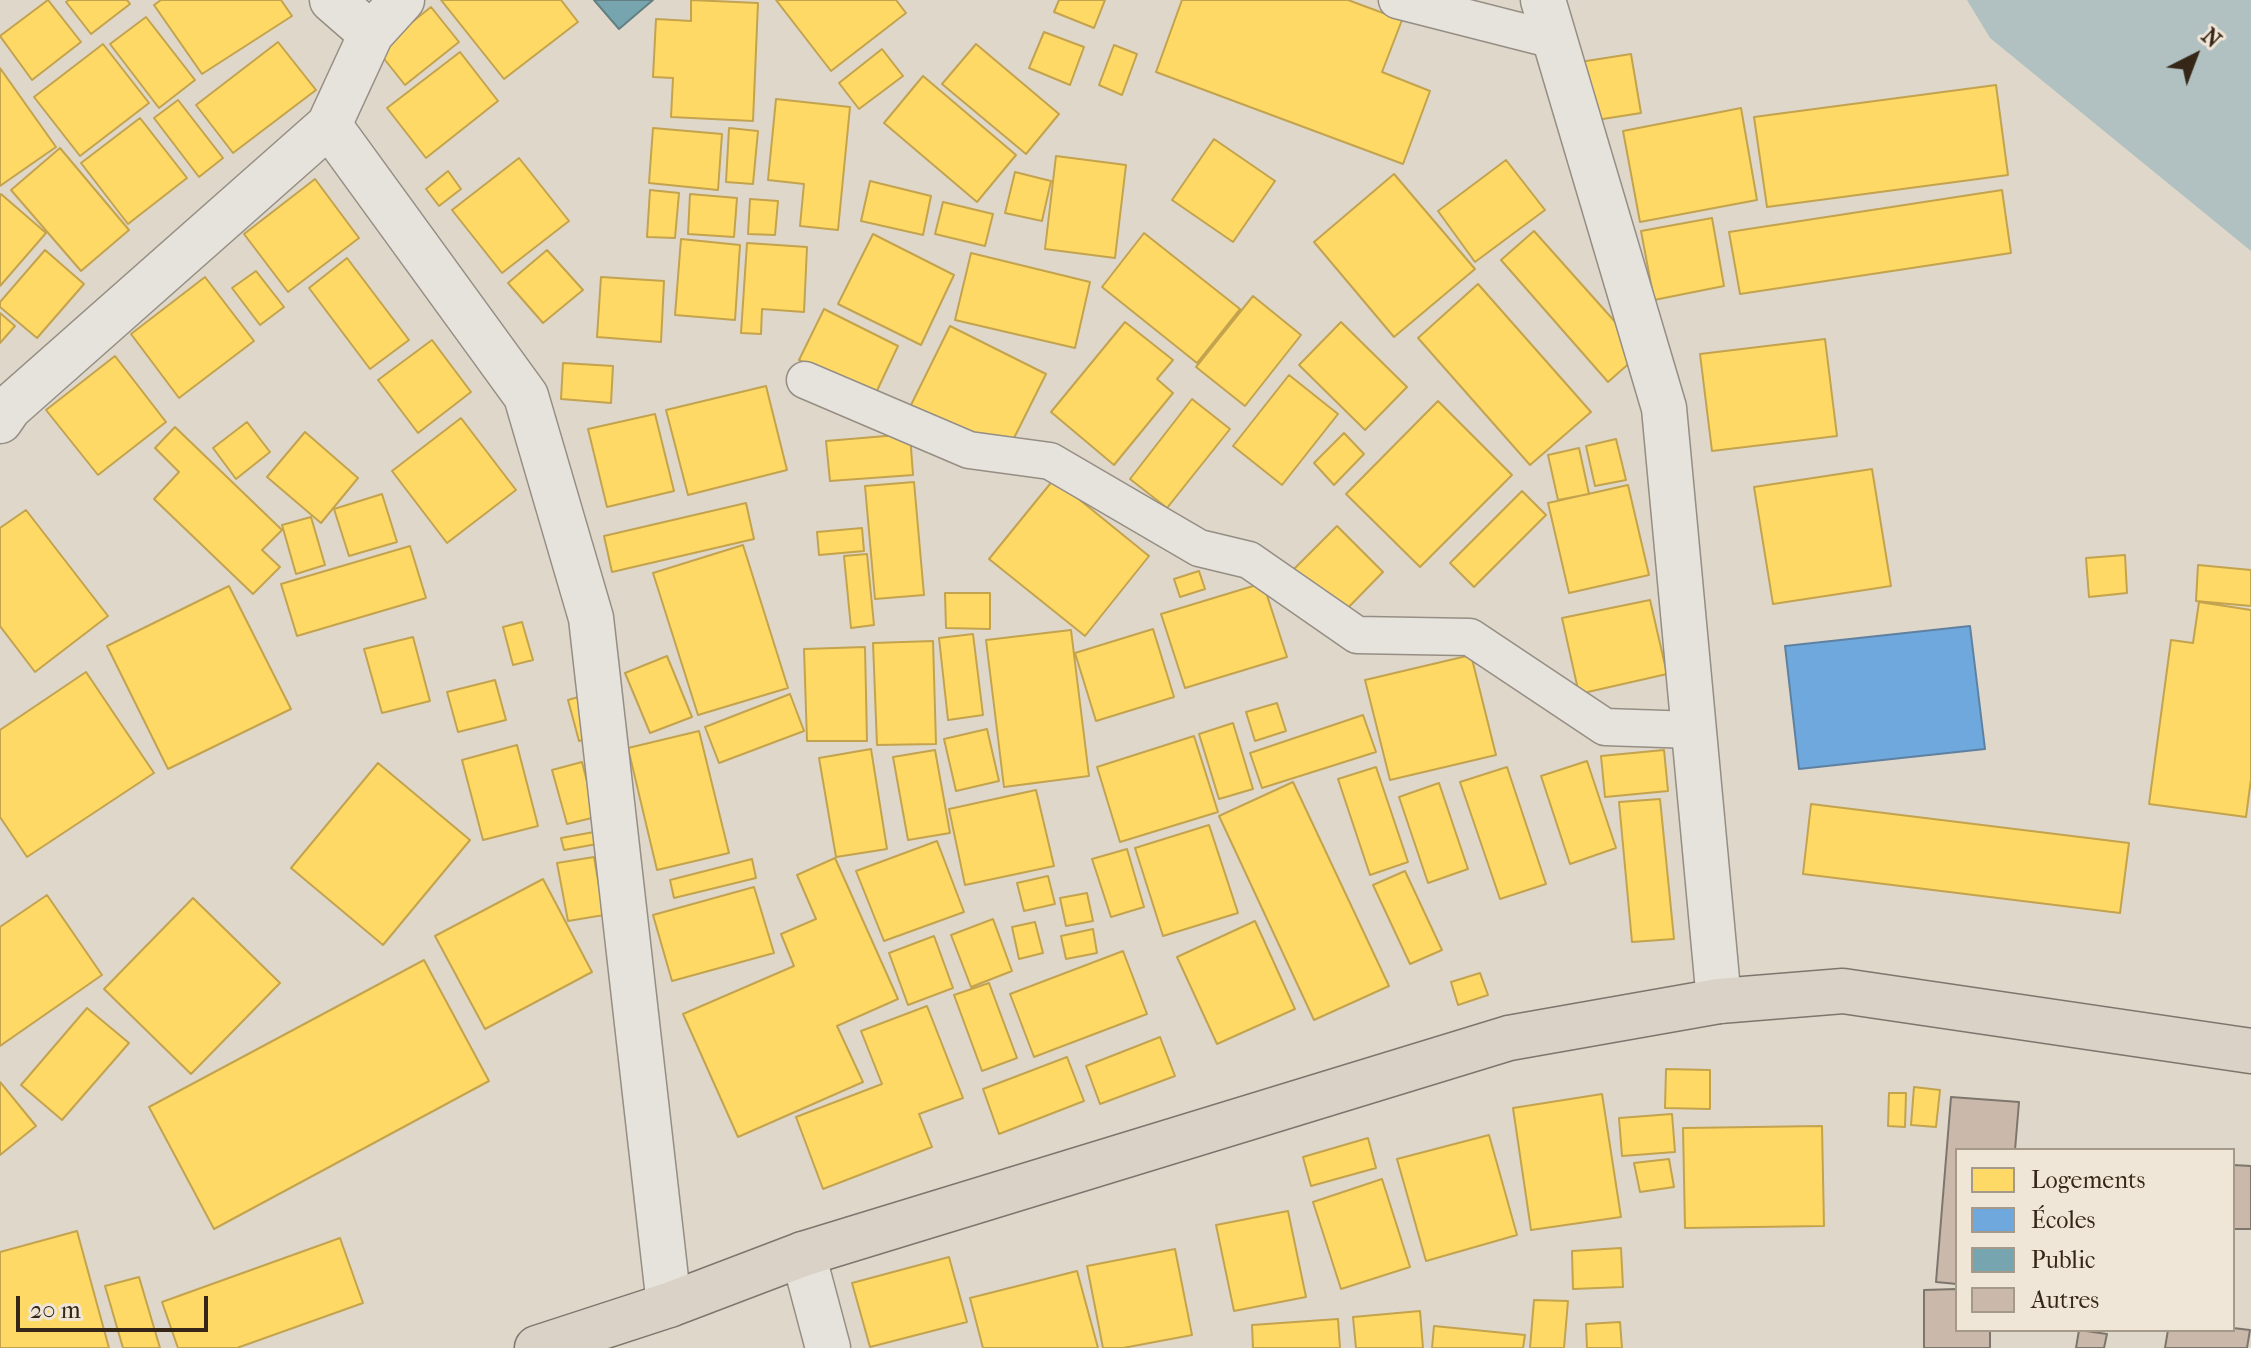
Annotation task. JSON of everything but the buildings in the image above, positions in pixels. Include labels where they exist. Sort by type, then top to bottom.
[{"type":"main road","points":[[537,1348],[669,1305],[803,1254],[1509,1038],[1719,1001],[1843,991],[2251,1051]]},
{"type":"street","points":[[332,0],[371,34]]},
{"type":"street","points":[[0,421],[9,408],[329,125],[371,34],[402,0]]},
{"type":"street","points":[[1548,20],[1664,408],[1719,1001]]},
{"type":"street","points":[[329,125],[526,396],[591,618],[669,1305]]},
{"type":"street","points":[[803,1254],[828,1348]]},
{"type":"lane","points":[[1397,0],[1548,20]]},
{"type":"lane","points":[[805,380],[969,450],[1050,461],[1199,548],[1249,560],[1357,635],[1470,637],[1605,727],[1694,730]]},
{"type":"shaded area","points":[[1967,0],[2251,0],[2251,251],[1990,38]]}]
